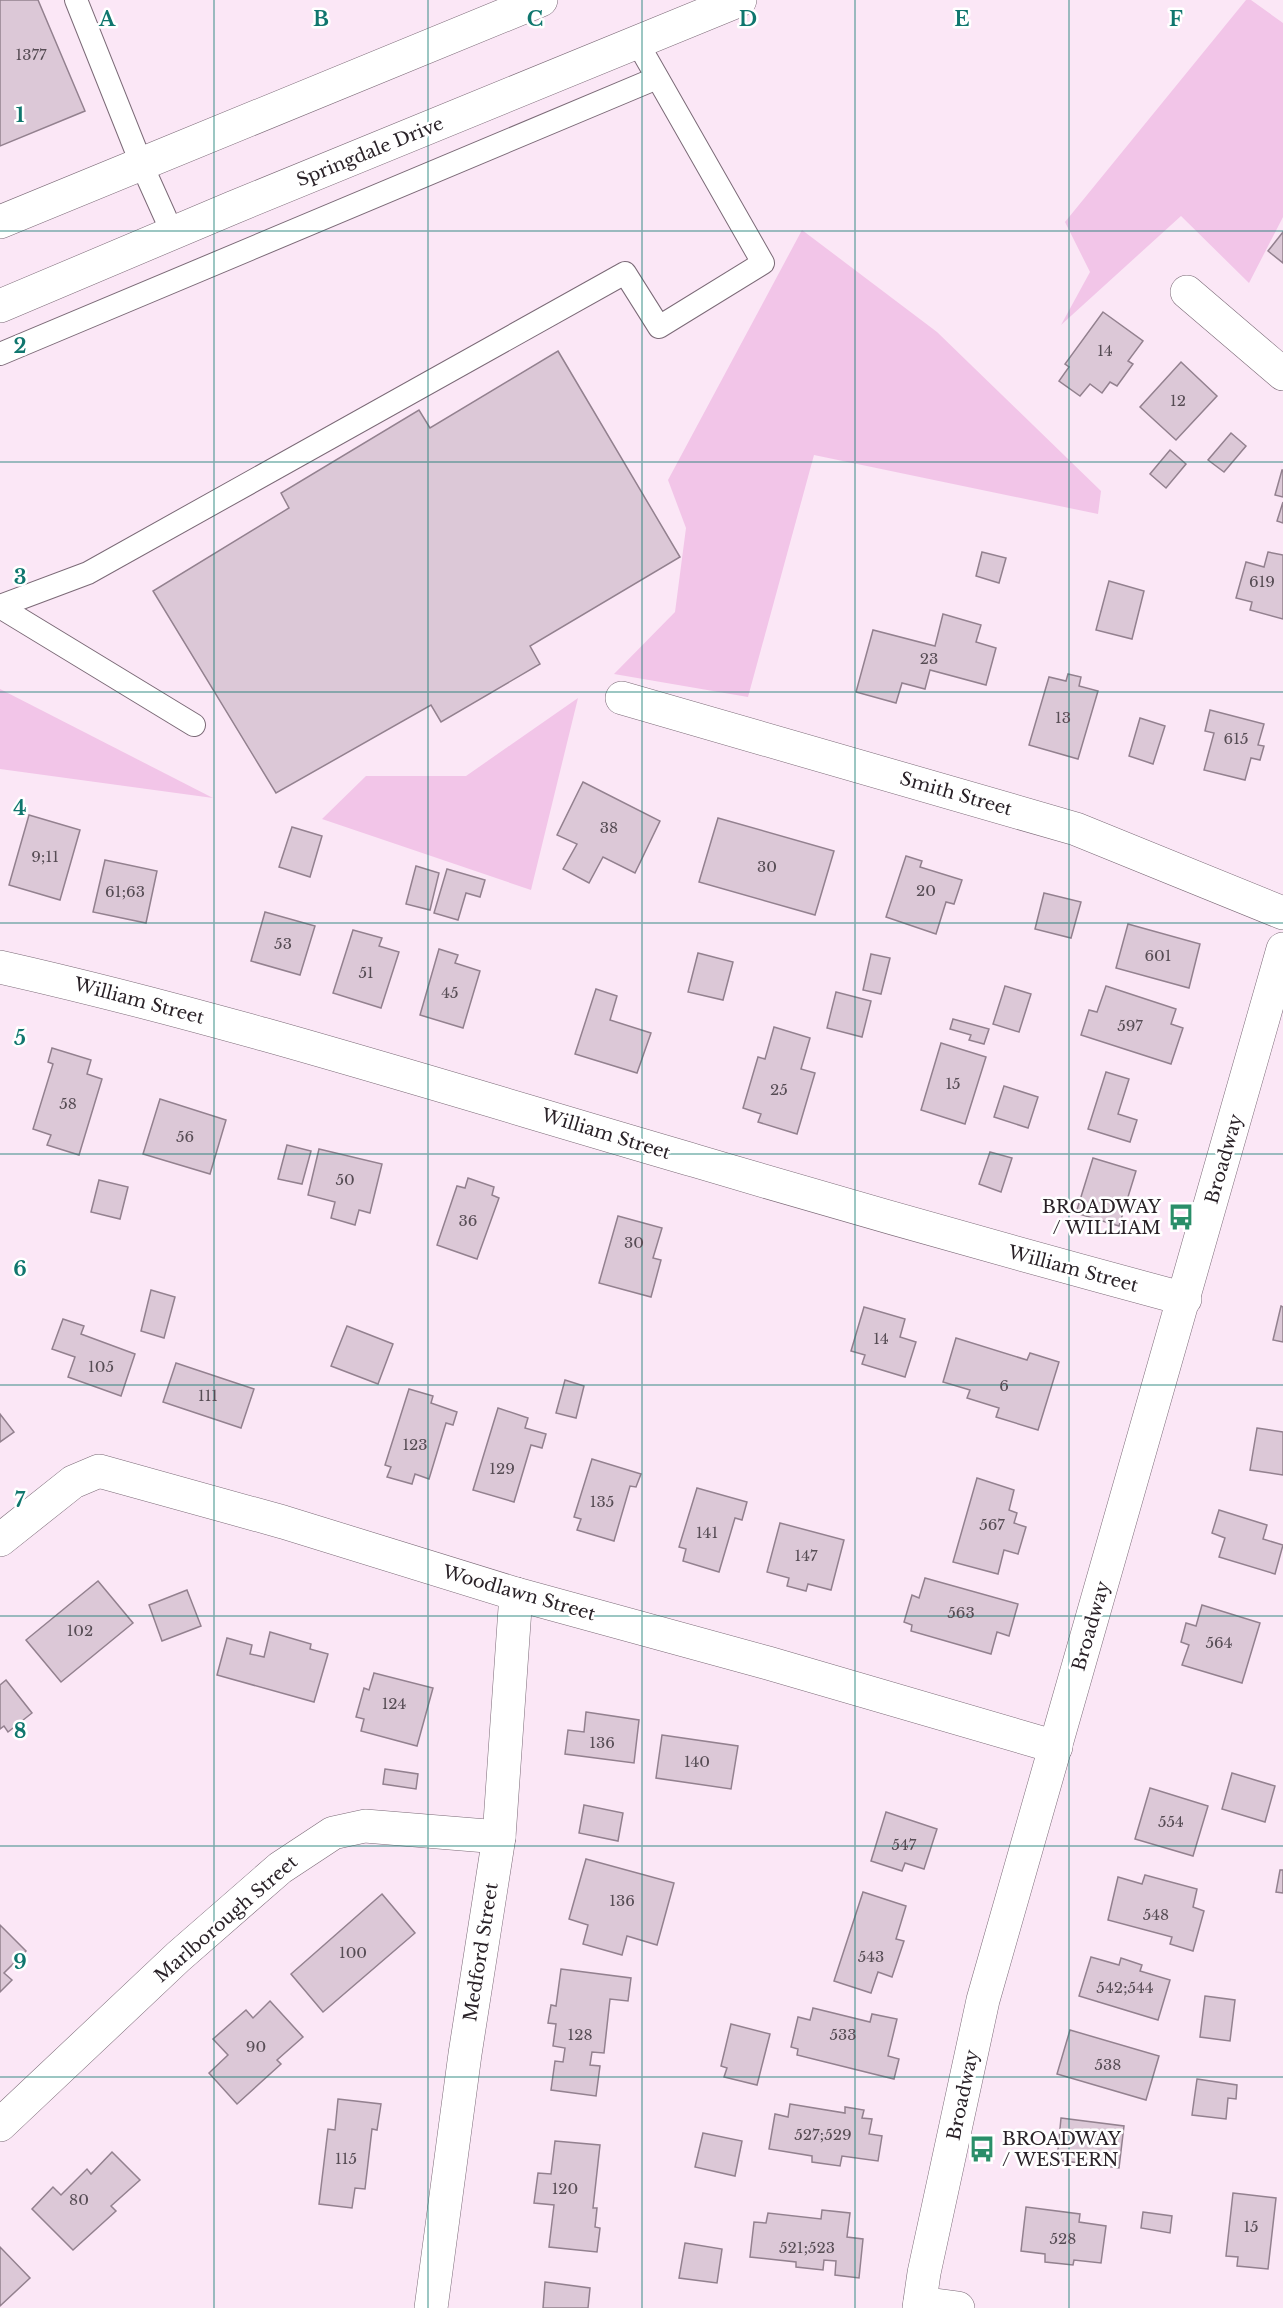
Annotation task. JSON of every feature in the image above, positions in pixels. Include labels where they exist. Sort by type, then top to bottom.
[{"type":"street","points":[[0,222],[541,0]]},
{"type":"street","name":"Springdale Drive","points":[[0,306],[172,232],[740,0]]},
{"type":"street","points":[[1187,292],[1283,374]]},
{"type":"street","name":"Smith Street","points":[[622,698],[1076,829],[1283,913]]},
{"type":"street","name":"Broadway","points":[[920,2306],[983,2000],[1185,1299],[1283,949]]},
{"type":"street","name":"William Street","points":[[14,970],[354,1058],[695,1161],[1185,1299]]},
{"type":"street","name":"Woodlawn Street","points":[[0,1540],[73,1482],[99,1471],[283,1522],[516,1594],[768,1663],[1056,1747]]},
{"type":"street","name":"Medford Street","points":[[432,2308],[465,2054],[499,1837],[516,1594]]},
{"type":"street","name":"Marlborough Street","points":[[0,2125],[178,1957],[271,1876],[333,1833],[365,1826],[499,1837]]},
{"type":"street","points":[[920,2306],[958,2308]]},
{"type":"lane","points":[[76,0],[141,163],[172,232]]},
{"type":"lane","points":[[0,607],[88,573],[625,273],[659,327],[763,263],[637,42]]},
{"type":"lane","points":[[0,354],[657,78]]},
{"type":"lane","points":[[0,607],[194,725]]},
{"type":"shaded area","points":[[1246,0],[1251,0],[1283,23],[1283,217],[1249,283],[1181,216],[1061,325],[1090,272],[1065,222]]},
{"type":"shaded area","points":[[802,230],[937,332],[1101,491],[1098,514],[814,455],[748,697],[614,674],[675,612],[686,528],[668,480]]},
{"type":"shaded area","points":[[0,689],[213,798],[0,769]]},
{"type":"shaded area","points":[[578,698],[531,890],[322,819],[366,776],[466,776]]},
{"type":"building","points":[[0,0],[38,0],[85,111],[0,146]]},
{"type":"building","points":[[1283,232],[1283,263],[1268,251]]},
{"type":"building","points":[[1103,312],[1143,341],[1128,361],[1133,364],[1117,386],[1110,382],[1102,393],[1090,384],[1080,396],[1059,381],[1069,367],[1065,364]]},
{"type":"building","points":[[558,351],[680,557],[530,646],[540,664],[441,722],[431,705],[276,793],[153,591],[289,508],[281,493],[419,410],[430,428]]},
{"type":"building","points":[[1181,362],[1217,396],[1176,440],[1140,407]]},
{"type":"building","points":[[1231,433],[1246,446],[1224,472],[1208,460]]},
{"type":"building","points":[[1170,450],[1186,464],[1166,488],[1150,474]]},
{"type":"building","points":[[1283,470],[1283,497],[1275,495]]},
{"type":"building","points":[[1283,502],[1283,523],[1277,521]]},
{"type":"building","points":[[982,552],[1006,558],[999,583],[976,576]]},
{"type":"building","points":[[1268,552],[1283,555],[1283,619],[1250,610],[1252,602],[1236,598],[1246,562],[1264,567]]},
{"type":"building","points":[[1109,581],[1144,591],[1132,639],[1096,630]]},
{"type":"building","points":[[943,614],[981,625],[976,642],[996,648],[986,685],[930,670],[925,689],[902,683],[896,703],[856,692],[873,630],[935,646]]},
{"type":"building","points":[[1068,674],[1081,677],[1079,686],[1098,691],[1078,759],[1029,745],[1049,677],[1066,681]]},
{"type":"building","points":[[1210,710],[1264,724],[1258,745],[1264,746],[1260,760],[1251,758],[1245,780],[1204,770],[1214,733],[1205,731]]},
{"type":"building","points":[[1140,718],[1165,726],[1153,764],[1129,756]]},
{"type":"building","points":[[583,782],[660,821],[635,873],[603,857],[589,883],[563,869],[577,844],[557,835]]},
{"type":"building","points":[[29,815],[80,830],[60,900],[9,885]]},
{"type":"building","points":[[718,818],[834,851],[815,915],[699,882]]},
{"type":"building","points":[[292,827],[322,836],[310,877],[279,867]]},
{"type":"building","points":[[906,856],[922,861],[920,867],[962,880],[954,904],[946,902],[936,934],[886,917]]},
{"type":"building","points":[[105,860],[157,871],[146,923],[93,912]]},
{"type":"building","points":[[416,866],[439,873],[430,910],[406,904]]},
{"type":"building","points":[[447,869],[485,880],[480,897],[466,893],[458,920],[434,913]]},
{"type":"building","points":[[1044,893],[1081,902],[1071,938],[1035,929]]},
{"type":"building","points":[[265,912],[315,926],[300,975],[251,961]]},
{"type":"building","points":[[1128,924],[1200,944],[1189,988],[1116,968]]},
{"type":"building","points":[[353,930],[382,938],[379,946],[399,952],[381,1008],[333,993]]},
{"type":"building","points":[[439,949],[458,955],[455,963],[480,971],[463,1028],[420,1015]]},
{"type":"building","points":[[698,953],[733,962],[723,1000],[688,992]]},
{"type":"building","points":[[871,954],[890,958],[881,994],[863,990]]},
{"type":"building","points":[[1005,986],[1031,994],[1019,1032],[993,1024]]},
{"type":"building","points":[[1106,986],[1176,1009],[1171,1024],[1183,1028],[1171,1064],[1081,1035],[1089,1010],[1097,1012]]},
{"type":"building","points":[[596,989],[617,996],[610,1020],[651,1033],[637,1073],[575,1054]]},
{"type":"building","points":[[836,992],[871,1001],[862,1037],[827,1028]]},
{"type":"building","points":[[953,1019],[989,1029],[984,1044],[969,1040],[971,1035],[950,1029]]},
{"type":"building","points":[[774,1027],[810,1038],[801,1069],[815,1073],[797,1134],[758,1122],[761,1114],[743,1108],[758,1057],[765,1059]]},
{"type":"building","points":[[941,1043],[986,1057],[965,1124],[921,1110]]},
{"type":"building","points":[[52,1048],[91,1060],[87,1074],[102,1079],[79,1155],[47,1145],[51,1135],[33,1129],[53,1064],[48,1062]]},
{"type":"building","points":[[1106,1072],[1129,1079],[1118,1114],[1137,1120],[1130,1142],[1088,1129]]},
{"type":"building","points":[[1004,1086],[1038,1097],[1028,1128],[994,1117]]},
{"type":"building","points":[[160,1099],[226,1120],[210,1174],[143,1154]]},
{"type":"building","points":[[287,1145],[311,1151],[302,1184],[278,1179]]},
{"type":"building","points":[[319,1149],[382,1164],[370,1213],[359,1210],[355,1225],[331,1218],[335,1202],[308,1195]]},
{"type":"building","points":[[990,1152],[1012,1158],[1001,1192],[979,1184]]},
{"type":"building","points":[[1093,1158],[1136,1171],[1119,1226],[1076,1213]]},
{"type":"building","points":[[468,1178],[494,1187],[492,1195],[499,1198],[477,1259],[437,1245],[457,1186],[465,1188]]},
{"type":"building","points":[[99,1180],[128,1187],[120,1219],[91,1212]]},
{"type":"building","points":[[618,1216],[662,1228],[653,1258],[661,1260],[651,1297],[599,1283]]},
{"type":"building","points":[[151,1290],[175,1297],[164,1338],[141,1331]]},
{"type":"building","points":[[1281,1306],[1283,1307],[1283,1342],[1273,1340]]},
{"type":"building","points":[[864,1307],[905,1319],[900,1337],[916,1342],[905,1377],[862,1364],[865,1355],[851,1351]]},
{"type":"building","points":[[63,1319],[84,1326],[81,1334],[135,1354],[121,1396],[68,1377],[75,1357],[52,1349]]},
{"type":"building","points":[[347,1326],[393,1344],[378,1384],[331,1366]]},
{"type":"building","points":[[956,1338],[1027,1360],[1030,1353],[1059,1362],[1038,1430],[996,1417],[999,1408],[967,1398],[970,1390],[943,1382]]},
{"type":"building","points":[[176,1363],[254,1389],[241,1428],[163,1402]]},
{"type":"building","points":[[565,1380],[584,1386],[576,1418],[556,1413]]},
{"type":"building","points":[[409,1389],[433,1396],[431,1403],[457,1412],[453,1425],[446,1423],[429,1479],[415,1474],[412,1484],[387,1477],[391,1467],[385,1465]]},
{"type":"building","points":[[498,1408],[528,1418],[525,1428],[546,1434],[542,1448],[531,1445],[514,1502],[473,1490]]},
{"type":"building","points":[[0,1414],[14,1432],[0,1442]]},
{"type":"building","points":[[1257,1428],[1283,1432],[1283,1475],[1250,1470]]},
{"type":"building","points":[[592,1459],[641,1474],[636,1487],[630,1486],[614,1541],[577,1530],[581,1519],[574,1517]]},
{"type":"building","points":[[977,1478],[1014,1490],[1009,1510],[1017,1513],[1014,1523],[1026,1527],[1018,1554],[1004,1550],[998,1574],[953,1562]]},
{"type":"building","points":[[697,1488],[747,1502],[742,1520],[735,1518],[719,1572],[683,1561],[686,1549],[679,1547]]},
{"type":"building","points":[[1219,1510],[1267,1525],[1263,1539],[1283,1545],[1275,1574],[1219,1557],[1225,1538],[1212,1533]]},
{"type":"building","points":[[780,1523],[844,1540],[831,1590],[808,1584],[806,1591],[787,1586],[789,1578],[767,1572]]},
{"type":"building","points":[[925,1578],[1018,1604],[1009,1636],[997,1632],[991,1654],[911,1631],[912,1625],[904,1622],[912,1595],[919,1598]]},
{"type":"building","points":[[98,1581],[133,1623],[61,1682],[26,1640]]},
{"type":"building","points":[[187,1590],[201,1626],[162,1641],[149,1605]]},
{"type":"building","points":[[1202,1605],[1260,1623],[1242,1683],[1182,1665],[1189,1645],[1181,1642],[1186,1623],[1196,1626]]},
{"type":"building","points":[[270,1632],[311,1644],[310,1649],[328,1654],[314,1702],[217,1675],[227,1638],[252,1645],[250,1654],[264,1657]]},
{"type":"building","points":[[374,1673],[433,1688],[417,1746],[361,1731],[364,1719],[356,1717],[364,1688],[369,1690]]},
{"type":"building","points":[[6,1680],[32,1713],[8,1732],[4,1726],[0,1729],[0,1685]]},
{"type":"building","points":[[586,1712],[639,1720],[634,1763],[565,1754],[568,1730],[584,1732]]},
{"type":"building","points":[[662,1735],[738,1746],[731,1789],[656,1778]]},
{"type":"building","points":[[385,1769],[418,1774],[416,1789],[383,1784]]},
{"type":"building","points":[[1232,1773],[1275,1786],[1265,1822],[1222,1809]]},
{"type":"building","points":[[1150,1788],[1208,1806],[1193,1856],[1135,1839]]},
{"type":"building","points":[[584,1805],[623,1813],[618,1841],[579,1833]]},
{"type":"building","points":[[886,1812],[937,1829],[924,1869],[905,1863],[902,1871],[871,1861]]},
{"type":"building","points":[[586,1859],[674,1883],[657,1945],[627,1936],[622,1955],[583,1944],[588,1925],[569,1919]]},
{"type":"building","points":[[1280,1870],[1283,1870],[1283,1893],[1276,1892]]},
{"type":"building","points":[[1145,1875],[1197,1889],[1193,1907],[1204,1911],[1193,1951],[1170,1944],[1172,1937],[1108,1920],[1118,1877],[1142,1884]]},
{"type":"building","points":[[863,1892],[906,1906],[896,1939],[904,1941],[892,1977],[878,1972],[871,1993],[834,1981]]},
{"type":"building","points":[[382,1894],[415,1933],[323,2012],[291,1974]]},
{"type":"building","points":[[0,1925],[26,1951],[4,1973],[12,1980],[0,1992]]},
{"type":"building","points":[[1091,1957],[1119,1965],[1121,1958],[1142,1965],[1140,1971],[1170,1980],[1158,2020],[1079,1996]]},
{"type":"building","points":[[561,1969],[631,1978],[628,2001],[610,1999],[604,2053],[592,2052],[590,2065],[600,2066],[596,2096],[551,2090],[555,2061],[563,2062],[565,2048],[553,2046],[556,2024],[548,2023],[551,2005],[556,2006]]},
{"type":"building","points":[[1205,1996],[1235,2000],[1230,2041],[1200,2037]]},
{"type":"building","points":[[270,2001],[303,2037],[277,2060],[281,2064],[237,2104],[209,2073],[228,2055],[213,2039],[246,2010],[253,2018]]},
{"type":"building","points":[[813,2008],[870,2022],[872,2014],[897,2019],[888,2056],[899,2059],[894,2079],[797,2055],[798,2049],[791,2047],[798,2017],[810,2020]]},
{"type":"building","points":[[731,2024],[770,2034],[757,2085],[724,2077],[727,2068],[721,2066]]},
{"type":"building","points":[[1070,2030],[1159,2056],[1146,2100],[1057,2074]]},
{"type":"building","points":[[1197,2079],[1237,2085],[1236,2099],[1228,2098],[1226,2119],[1192,2115]]},
{"type":"building","points":[[338,2099],[381,2104],[377,2130],[372,2129],[365,2189],[355,2188],[352,2208],[319,2204],[328,2129],[335,2130]]},
{"type":"building","points":[[790,2104],[845,2113],[845,2107],[864,2110],[862,2118],[872,2119],[869,2134],[882,2136],[878,2161],[842,2156],[840,2166],[812,2162],[812,2156],[769,2149],[775,2114],[788,2117]]},
{"type":"building","points":[[1061,2118],[1124,2126],[1119,2168],[1057,2160]]},
{"type":"building","points":[[703,2133],[742,2141],[735,2176],[695,2167]]},
{"type":"building","points":[[555,2141],[600,2145],[593,2208],[597,2208],[595,2227],[600,2228],[597,2252],[549,2247],[554,2205],[534,2203],[538,2173],[551,2174]]},
{"type":"building","points":[[112,2152],[140,2180],[111,2206],[116,2211],[73,2250],[32,2209],[53,2187],[61,2195],[87,2169],[91,2174]]},
{"type":"building","points":[[1233,2193],[1276,2198],[1268,2269],[1237,2266],[1238,2257],[1226,2256]]},
{"type":"building","points":[[1026,2207],[1080,2214],[1079,2222],[1106,2226],[1101,2263],[1074,2260],[1073,2265],[1045,2262],[1045,2254],[1021,2251]]},
{"type":"building","points":[[822,2210],[850,2213],[847,2237],[863,2239],[859,2278],[835,2275],[836,2261],[824,2260],[823,2270],[796,2267],[796,2262],[750,2257],[754,2222],[766,2223],[768,2213],[821,2219]]},
{"type":"building","points":[[1143,2212],[1172,2216],[1170,2233],[1141,2228]]},
{"type":"building","points":[[685,2243],[722,2249],[717,2283],[679,2278]]},
{"type":"building","points":[[0,2247],[30,2278],[0,2306]]},
{"type":"building","points":[[545,2282],[590,2288],[588,2308],[543,2308]]},
{"type":"place","name":"BROADWAY / WILLIAM","points":[[1181,1217]]},
{"type":"place","name":"BROADWAY / WESTERN","points":[[982,2149]]}]
